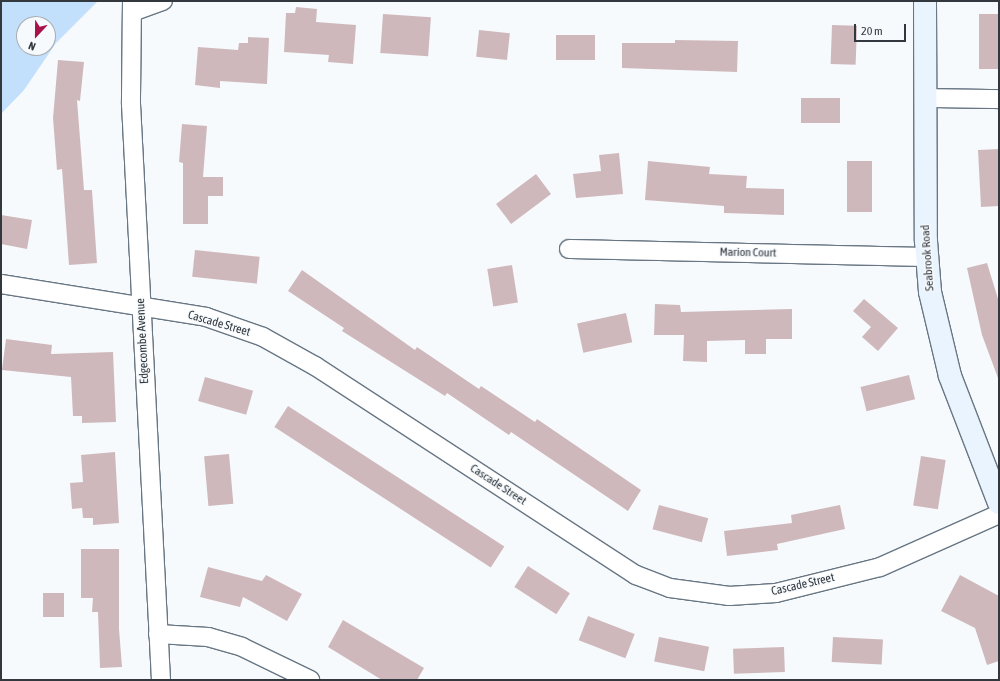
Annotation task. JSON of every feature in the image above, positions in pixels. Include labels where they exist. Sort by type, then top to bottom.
[{"type":"street","points":[[132,6],[164,1]]},
{"type":"street","name":"Seabrook Road","points":[[925,1],[927,98],[927,257],[930,292],[948,369],[999,503]]},
{"type":"street","name":"Edgecombe Avenue","points":[[132,6],[131,104],[161,680]]},
{"type":"street","points":[[927,98],[999,99]]},
{"type":"street","name":"Marion Court","points":[[569,249],[927,257]]},
{"type":"street","name":"Cascade Street","points":[[1,284],[141,306],[229,324],[284,348],[636,575],[670,588],[729,596],[776,592],[880,567],[999,514]]},
{"type":"street","points":[[158,634],[208,637],[242,646],[310,680]]},
{"type":"shaded area","points":[[1,1],[98,1],[56,43],[56,16],[16,16],[16,56],[47,56],[24,90],[1,114]]},
{"type":"building","points":[[296,7],[317,9],[316,22],[356,25],[353,64],[328,62],[329,55],[284,52],[286,13],[295,13]]},
{"type":"building","points":[[383,14],[431,17],[428,56],[380,53]]},
{"type":"building","points":[[979,14],[999,14],[999,69],[979,69]]},
{"type":"building","points":[[832,25],[857,26],[856,65],[831,64]]},
{"type":"building","points":[[479,30],[510,33],[507,60],[476,57]]},
{"type":"building","points":[[556,35],[595,35],[595,60],[556,60]]},
{"type":"building","points":[[248,37],[269,38],[267,84],[220,81],[220,88],[195,85],[198,47],[238,50],[239,43],[248,43]]},
{"type":"building","points":[[675,40],[738,41],[737,72],[622,68],[622,43],[675,43]]},
{"type":"building","points":[[58,60],[84,62],[80,101],[77,100],[84,190],[92,190],[97,263],[69,265],[62,169],[57,170],[53,118]]},
{"type":"building","points":[[801,98],[840,98],[840,123],[801,123]]},
{"type":"building","points":[[182,124],[207,126],[203,177],[223,177],[223,196],[208,196],[208,224],[183,224],[183,163],[179,162]]},
{"type":"building","points":[[999,149],[999,206],[981,207],[978,150]]},
{"type":"building","points":[[619,153],[623,194],[576,198],[573,174],[601,171],[599,155]]},
{"type":"building","points":[[648,161],[710,167],[709,174],[747,176],[746,188],[784,189],[784,215],[724,213],[724,206],[645,200]]},
{"type":"building","points":[[847,161],[872,161],[872,212],[847,212]]},
{"type":"building","points":[[536,174],[551,194],[511,224],[496,204]]},
{"type":"building","points":[[1,215],[32,220],[27,249],[1,244]]},
{"type":"building","points":[[195,250],[260,257],[257,284],[192,277]]},
{"type":"building","points":[[987,263],[999,302],[998,378],[982,335],[967,268]]},
{"type":"building","points":[[512,265],[518,303],[493,306],[487,269]]},
{"type":"building","points":[[302,270],[415,350],[417,347],[479,389],[481,386],[535,422],[537,419],[641,490],[628,511],[511,432],[509,435],[447,393],[445,396],[342,331],[344,328],[288,291]]},
{"type":"building","points":[[864,299],[898,328],[878,351],[862,337],[871,327],[853,311]]},
{"type":"building","points":[[655,304],[680,305],[681,312],[792,309],[792,339],[766,339],[766,354],[745,354],[745,340],[707,341],[707,362],[683,361],[684,335],[654,335]]},
{"type":"building","points":[[626,313],[632,342],[583,353],[577,323]]},
{"type":"building","points":[[6,339],[52,345],[51,354],[113,352],[116,422],[82,423],[82,416],[73,416],[71,377],[2,370]]},
{"type":"building","points":[[909,375],[915,399],[867,411],[860,387]]},
{"type":"building","points":[[205,377],[253,391],[246,415],[198,401]]},
{"type":"building","points":[[288,406],[504,547],[491,567],[274,427]]},
{"type":"building","points":[[115,452],[119,523],[93,525],[93,518],[83,518],[82,508],[72,509],[70,483],[83,482],[81,455]]},
{"type":"building","points":[[229,454],[233,504],[208,506],[204,456]]},
{"type":"building","points":[[921,456],[946,460],[938,509],[913,505]]},
{"type":"building","points":[[659,505],[708,518],[702,542],[653,529]]},
{"type":"building","points":[[840,505],[845,529],[777,544],[778,550],[727,556],[724,531],[792,523],[791,515]]},
{"type":"building","points":[[81,549],[119,549],[119,629],[122,667],[100,668],[98,612],[92,612],[93,598],[81,598]]},
{"type":"building","points":[[528,566],[570,593],[556,614],[514,587]]},
{"type":"building","points":[[208,567],[262,581],[266,575],[302,594],[287,621],[243,597],[240,607],[200,597]]},
{"type":"building","points":[[960,575],[999,596],[999,661],[987,665],[975,628],[941,611]]},
{"type":"building","points":[[43,593],[64,593],[64,617],[43,617]]},
{"type":"building","points":[[588,616],[635,634],[625,658],[579,640]]},
{"type":"building","points":[[343,620],[424,668],[417,680],[382,680],[328,647]]},
{"type":"building","points":[[659,637],[709,647],[704,671],[654,662]]},
{"type":"building","points":[[833,637],[883,640],[882,665],[832,662]]},
{"type":"building","points":[[784,647],[785,672],[734,674],[733,649]]}]
